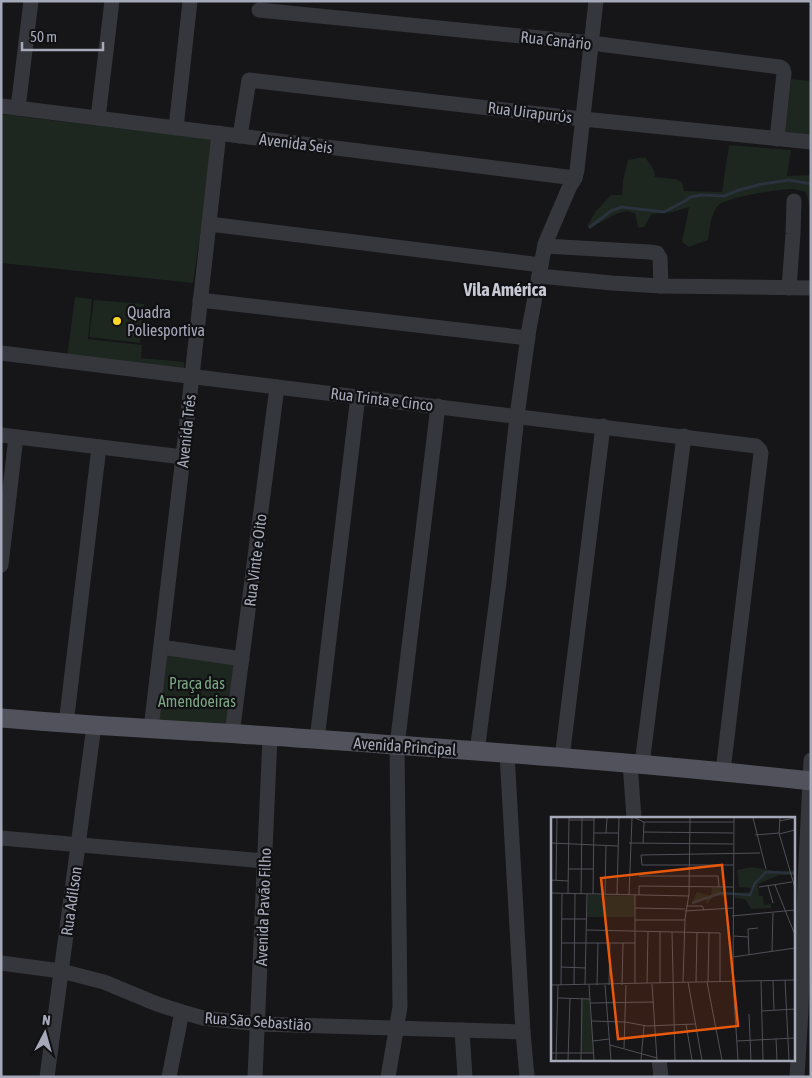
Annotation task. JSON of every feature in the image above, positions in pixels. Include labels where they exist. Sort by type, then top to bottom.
[{"type":"main road","name":"Avenida Principal","points":[[1,718],[636,763],[810,781]]},
{"type":"street","points":[[18,108],[31,1]]},
{"type":"street","points":[[98,118],[112,1]]},
{"type":"street","points":[[176,128],[190,1]]},
{"type":"street","points":[[477,752],[528,338],[545,246],[577,170],[596,1]]},
{"type":"street","name":"Rua Canário","points":[[259,10],[591,43],[780,67],[784,73],[777,139]]},
{"type":"street","name":"Rua Uirapurύs","points":[[240,136],[249,80],[583,119],[811,142]]},
{"type":"street","name":"Avenida Seis","points":[[1,106],[575,178]]},
{"type":"street","name":"Avenida Três","points":[[151,729],[219,133]]},
{"type":"street","points":[[789,288],[794,201]]},
{"type":"street","points":[[209,224],[540,270],[612,283],[661,286],[811,288]]},
{"type":"street","points":[[545,246],[657,253],[660,258],[661,286]]},
{"type":"street","points":[[200,300],[528,338]]},
{"type":"street","name":"Rua Trinta e Cinco","points":[[1,353],[684,436],[753,445],[759,448],[723,771]]},
{"type":"street","name":"Rua Vinte e Oito","points":[[232,734],[277,387]]},
{"type":"street","points":[[317,740],[358,396]]},
{"type":"street","points":[[388,1077],[400,1007],[397,746],[438,406]]},
{"type":"street","points":[[562,758],[603,426]]},
{"type":"street","points":[[1,565],[9,436],[183,458]]},
{"type":"street","points":[[634,817],[636,763],[684,436]]},
{"type":"street","points":[[66,724],[99,447]]},
{"type":"street","points":[[161,648],[242,659]]},
{"type":"street","name":"Rua Adílson","points":[[47,1077],[94,726]]},
{"type":"street","name":"Avenida Pavão Filho","points":[[255,1077],[270,736]]},
{"type":"street","points":[[507,754],[527,1077]]},
{"type":"street","points":[[797,1077],[811,760]]},
{"type":"street","points":[[1,838],[264,861]]},
{"type":"street","name":"Rua São Sebastião","points":[[1,963],[61,971],[104,982],[182,1012],[203,1018],[258,1024],[523,1032]]},
{"type":"street","points":[[169,1077],[182,1012]]},
{"type":"street","points":[[462,1030],[465,1077]]},
{"type":"street","points":[[659,1060],[661,1077]]},
{"type":"green space","points":[[791,79],[811,81],[811,138],[785,134]]},
{"type":"green space","points":[[1,114],[214,140],[193,283],[1,263]]},
{"type":"green space","points":[[729,145],[791,150],[787,176],[811,175],[811,211],[806,192],[794,189],[763,192],[740,197],[718,206],[713,214],[708,240],[689,247],[682,242],[689,207],[673,212],[652,214],[644,227],[638,228],[635,213],[627,212],[617,214],[596,225],[587,226],[596,211],[611,195],[622,195],[623,180],[628,160],[645,157],[654,170],[655,177],[675,179],[682,182],[684,191],[722,192]]},
{"type":"green space","points":[[75,297],[92,299],[88,339],[142,345],[141,358],[184,362],[184,369],[67,357]]},
{"type":"green space","name":"Quadra Poliesportiva","points":[[94,300],[144,304],[140,343],[89,337]]},
{"type":"green space","name":"Praça das Amendoeiras","points":[[162,649],[240,660],[231,733],[152,728]]},
{"type":"waterway","points":[[590,227],[611,211],[621,207],[664,212],[691,197],[701,195],[724,196],[762,184],[789,180],[811,184]]},
{"type":"place","name":"Quadra Poliesportiva","points":[[117,321]]},
{"type":"district","name":"Vila América","points":[[505,290]]}]
